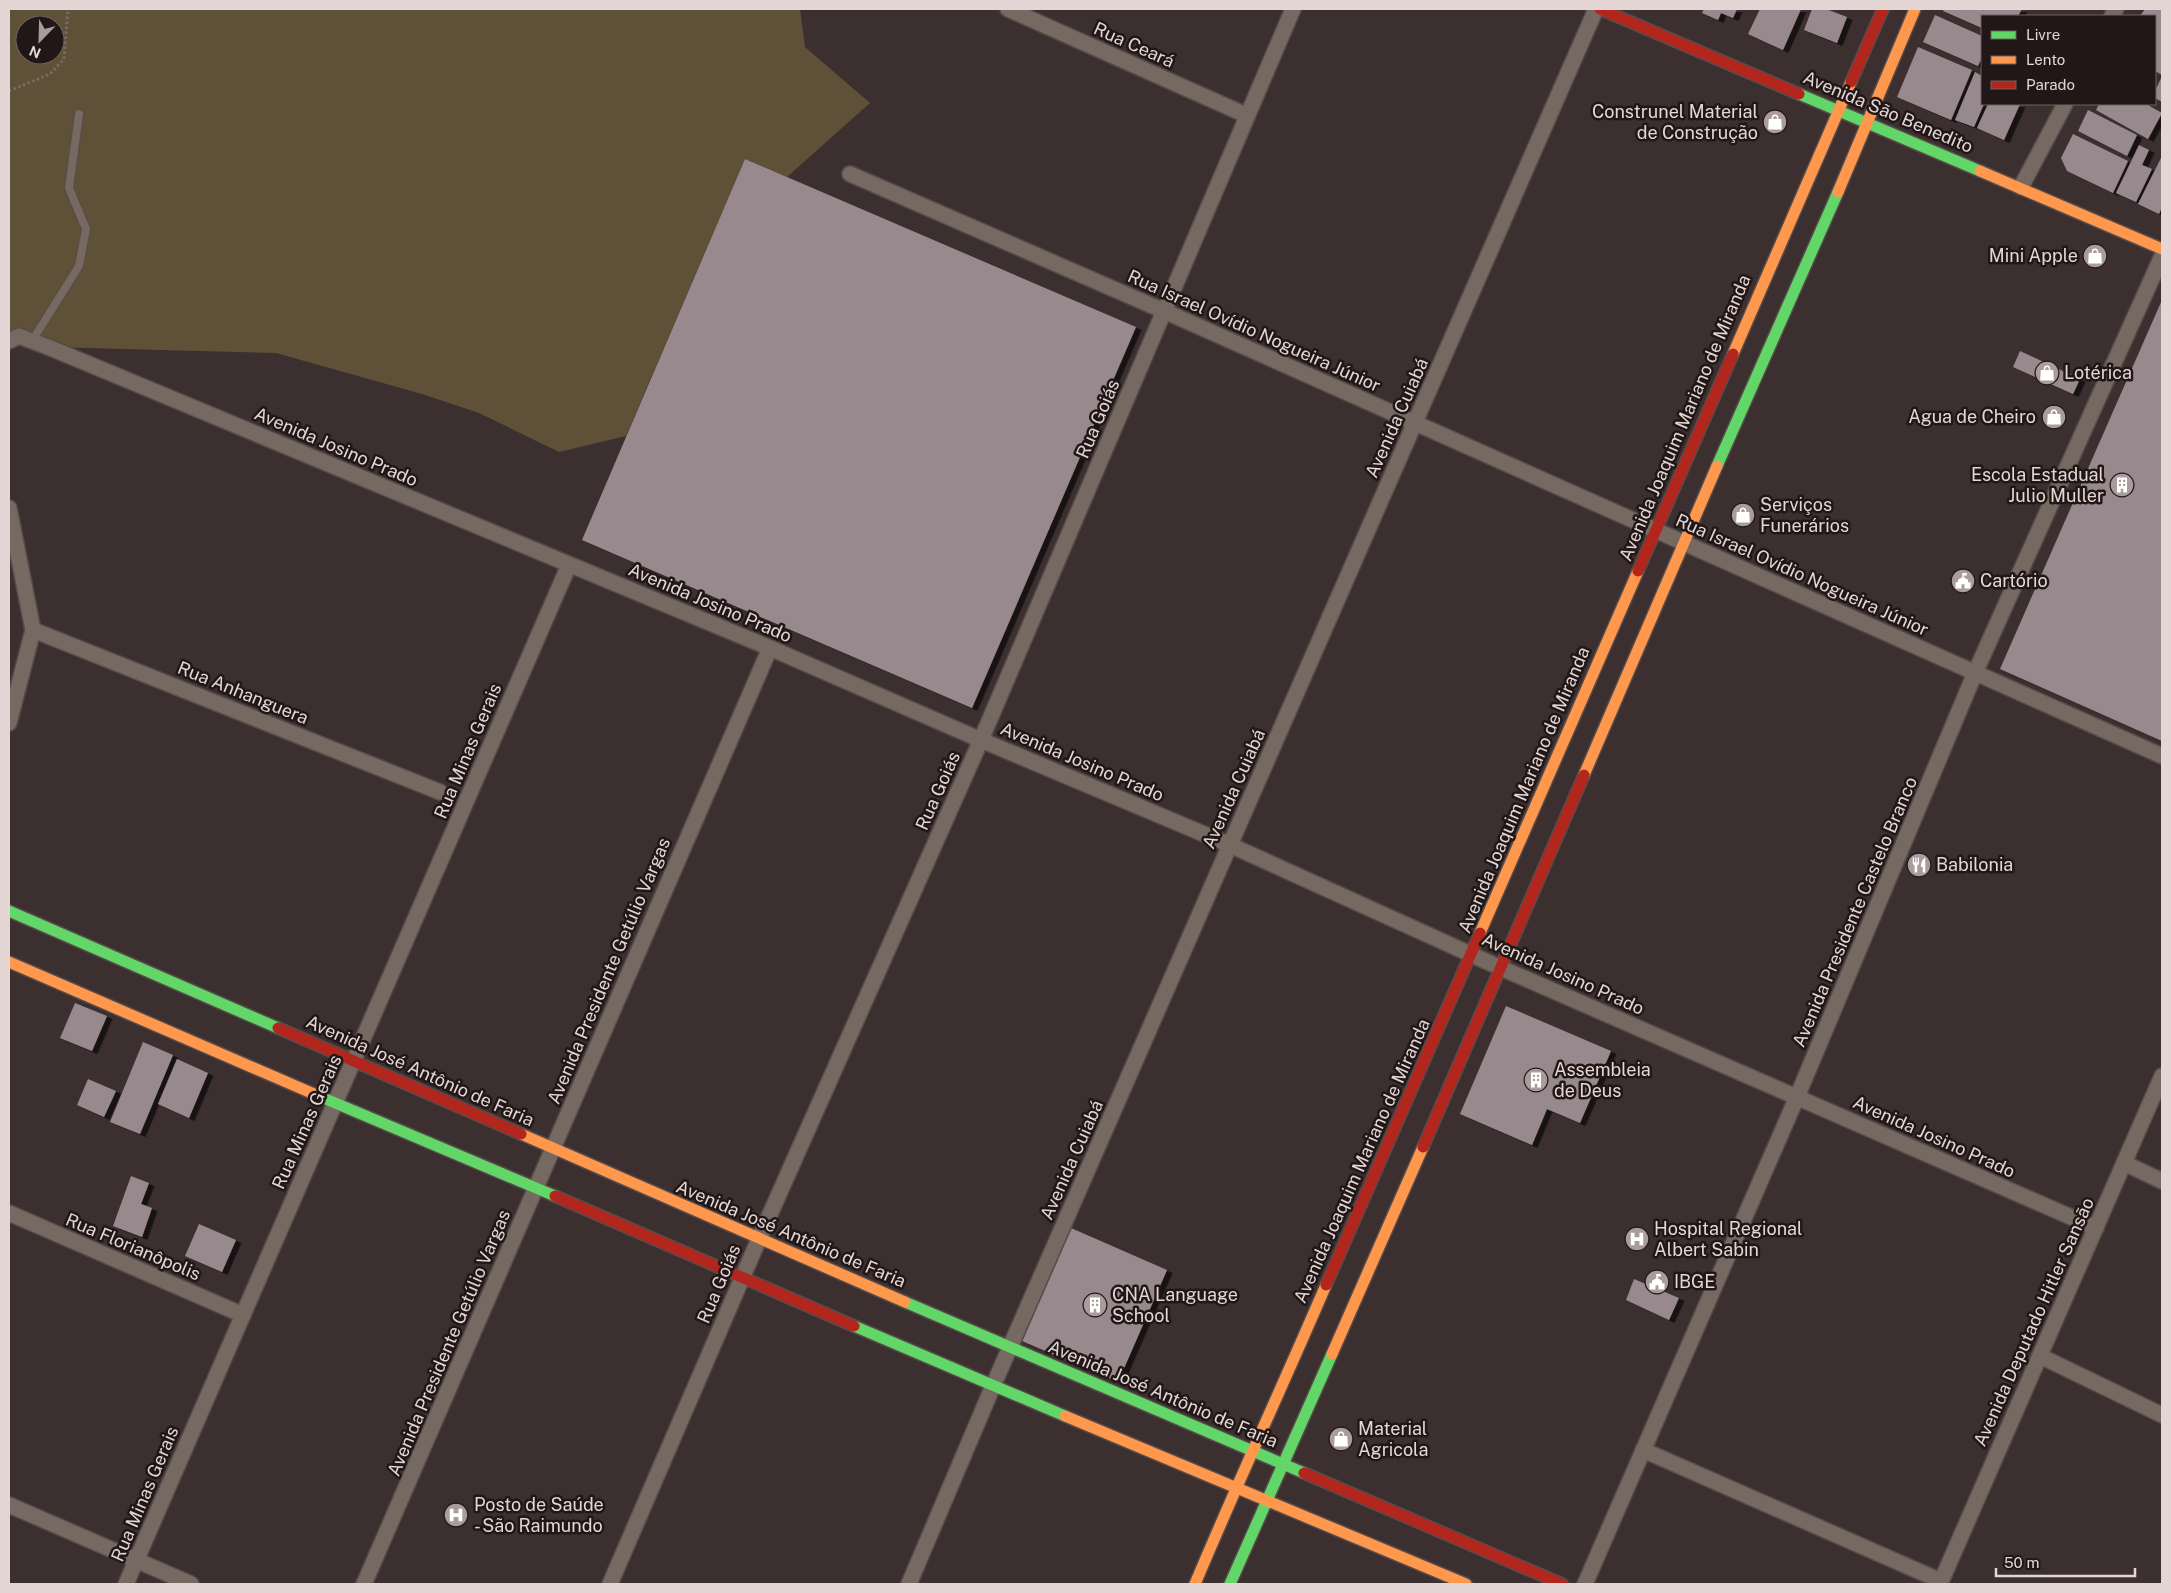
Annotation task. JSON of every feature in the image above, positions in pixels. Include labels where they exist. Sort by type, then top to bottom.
[{"type":"street","name":"Rua Ceará","points":[[1008,9],[1246,115]]},
{"type":"street","name":"Rua Goiás","points":[[610,1584],[759,1239],[982,740],[1246,115],[1293,9]]},
{"type":"street","name":"Avenida Cuiabá","points":[[910,1584],[993,1386],[1596,9]]},
{"type":"street","name":"Avenida São Benedito","points":[[1600,9],[2162,248]]},
{"type":"street","name":"Avenida Joaquim Mariano de Miranda","points":[[1195,1584],[1236,1486],[1253,1453],[1401,1127],[1472,954],[1883,9]]},
{"type":"street","points":[[1230,1584],[1424,1136],[1501,968],[1683,543],[1868,122],[1915,9]]},
{"type":"street","points":[[2021,187],[2064,105]]},
{"type":"street","name":"Rua Israel Ovídio Nogueira Júnior","points":[[850,174],[1164,311],[2162,756]]},
{"type":"street","name":"Avenida Presidente Castelo Branco","points":[[1585,1584],[1797,1097],[1976,673],[2162,256]]},
{"type":"street","points":[[1753,306],[1783,318]]},
{"type":"street","points":[[9,341],[19,336],[32,341]]},
{"type":"street","name":"Avenida Josino Prado","points":[[32,341],[770,648],[1230,845],[1501,968],[2096,1228]]},
{"type":"street","points":[[9,508],[33,630],[9,723]]},
{"type":"street","name":"Rua Minas Gerais","points":[[126,1584],[569,565]]},
{"type":"street","name":"Rua Anhanguera","points":[[33,630],[440,792]]},
{"type":"street","name":"Avenida Presidente Getúlio Vargas","points":[[364,1584],[770,648]]},
{"type":"street","name":"Avenida José Antônio de Faria","points":[[9,911],[759,1239],[1253,1453],[1562,1584]]},
{"type":"street","points":[[9,962],[993,1386],[1236,1486],[1266,1501],[1466,1584]]},
{"type":"street","name":"Avenida Deputado Hitler Sansão","points":[[1940,1582],[2162,1076]]},
{"type":"street","points":[[2124,1163],[2162,1181]]},
{"type":"street","name":"Rua Florianôpolis","points":[[9,1213],[243,1314]]},
{"type":"street","points":[[2040,1356],[2162,1416]]},
{"type":"street","points":[[1643,1450],[1940,1582]]},
{"type":"street","points":[[9,1505],[191,1584]]},
{"type":"lane","points":[[32,341],[79,266],[86,229],[69,188],[79,114]]},
{"type":"path","points":[[9,91],[50,74],[64,59],[68,9]]},
{"type":"shaded area","points":[[9,9],[800,9],[805,47],[870,103],[787,177],[745,159],[626,436],[559,452],[479,413],[422,394],[276,353],[48,347],[9,341]]},
{"type":"building","points":[[1704,9],[1737,9],[1733,18],[1721,13],[1718,20],[1702,13]]},
{"type":"building","points":[[1760,9],[1801,9],[1783,50],[1748,34]]},
{"type":"building","points":[[1812,9],[1826,9],[1847,17],[1837,43],[1804,30]]},
{"type":"building","points":[[1944,9],[2022,9],[2019,15],[1981,15],[1981,28],[1943,11]]},
{"type":"building","points":[[2145,9],[2162,9],[2162,75],[2156,72],[2156,15],[2141,15]]},
{"type":"building","points":[[1935,15],[1981,36],[1981,59],[1978,66],[1923,42]]},
{"type":"building","points":[[1918,47],[1972,70],[1951,120],[1897,97]]},
{"type":"building","points":[[1975,72],[1981,75],[1981,105],[1984,105],[1974,127],[1955,120]]},
{"type":"building","points":[[2162,76],[2162,102],[2156,99],[2156,89]]},
{"type":"building","points":[[1988,105],[2020,105],[2004,140],[1977,128]]},
{"type":"building","points":[[2098,105],[2148,105],[2162,113],[2148,139],[2096,110]]},
{"type":"building","points":[[2088,110],[2137,135],[2127,156],[2078,131]]},
{"type":"building","points":[[2073,134],[2128,161],[2113,193],[2067,171],[2061,158]]},
{"type":"building","points":[[2139,145],[2149,150],[2142,165],[2152,169],[2136,202],[2116,193]]},
{"type":"building","points":[[2162,156],[2162,207],[2159,214],[2138,204]]},
{"type":"building","points":[[745,159],[1136,327],[972,708],[582,540]]},
{"type":"building","name":"Escola Estadual Julio Muller","points":[[2162,300],[2162,741],[2000,669]]},
{"type":"building","name":"Lotérica","points":[[2020,351],[2080,379],[2073,394],[2013,367]]},
{"type":"building","points":[[75,1003],[107,1016],[92,1051],[60,1038]]},
{"type":"building","name":"Assembleia de Deus","points":[[1506,1006],[1611,1051],[1580,1123],[1547,1109],[1532,1145],[1460,1114]]},
{"type":"building","points":[[143,1042],[173,1055],[140,1134],[110,1122]]},
{"type":"building","points":[[177,1059],[208,1073],[189,1118],[158,1104]]},
{"type":"building","points":[[88,1079],[116,1091],[104,1117],[77,1105]]},
{"type":"building","points":[[131,1176],[149,1183],[141,1204],[152,1208],[142,1237],[113,1226]]},
{"type":"building","points":[[199,1224],[236,1240],[222,1272],[185,1256]]},
{"type":"building","name":"CNA Language School","points":[[1071,1228],[1167,1270],[1118,1382],[1022,1341]]},
{"type":"building","points":[[1634,1279],[1679,1298],[1669,1320],[1626,1300]]},
{"type":"traffic: fast","points":[[1799,94],[1980,171]]},
{"type":"traffic: fast","points":[[1717,466],[1838,192]]},
{"type":"traffic: fast","points":[[9,911],[278,1028]]},
{"type":"traffic: fast","points":[[314,1094],[555,1196]]},
{"type":"traffic: fast","points":[[905,1302],[1304,1473]]},
{"type":"traffic: fast","points":[[854,1326],[1065,1416]]},
{"type":"traffic: fast","points":[[1230,1584],[1332,1354]]},
{"type":"traffic: slow","points":[[1838,192],[1915,9]]},
{"type":"traffic: slow","points":[[1733,354],[1851,82]]},
{"type":"traffic: slow","points":[[1980,171],[2162,249]]},
{"type":"traffic: slow","points":[[1584,775],[1717,466]]},
{"type":"traffic: slow","points":[[1480,933],[1638,571]]},
{"type":"traffic: slow","points":[[9,962],[314,1094]]},
{"type":"traffic: slow","points":[[521,1134],[905,1302]]},
{"type":"traffic: slow","points":[[1332,1354],[1423,1147]]},
{"type":"traffic: slow","points":[[1195,1584],[1326,1285]]},
{"type":"traffic: slow","points":[[1065,1416],[1466,1584]]},
{"type":"traffic: jam","points":[[1600,9],[1799,94]]},
{"type":"traffic: jam","points":[[1851,82],[1883,9]]},
{"type":"traffic: jam","points":[[1638,571],[1733,354]]},
{"type":"traffic: jam","points":[[1423,1147],[1584,775]]},
{"type":"traffic: jam","points":[[1326,1285],[1480,933]]},
{"type":"traffic: jam","points":[[278,1028],[521,1134]]},
{"type":"traffic: jam","points":[[555,1196],[854,1326]]},
{"type":"traffic: jam","points":[[1304,1473],[1562,1584]]},
{"type":"place","name":"Construnel Material de Construção","points":[[1775,122]]},
{"type":"place","name":"Mini Apple","points":[[2095,256]]},
{"type":"place","name":"Lotérica","points":[[2047,373]]},
{"type":"place","name":"Agua de Cheiro","points":[[2054,417]]},
{"type":"place","name":"Escola Estadual Julio Muller","points":[[2122,485]]},
{"type":"place","name":"Serviços Funerários","points":[[1743,515]]},
{"type":"place","name":"Cartório","points":[[1963,581]]},
{"type":"place","name":"Babilonia","points":[[1919,865]]},
{"type":"place","name":"Assembleia de Deus","points":[[1536,1080]]},
{"type":"place","name":"Hospital Regional Albert Sabin","points":[[1637,1239]]},
{"type":"place","name":"IBGE","points":[[1657,1282]]},
{"type":"place","name":"CNA Language School","points":[[1095,1305]]},
{"type":"place","name":"Material Agricola","points":[[1341,1439]]},
{"type":"place","name":"Posto de Saúde - São Raimundo","points":[[456,1515]]}]
